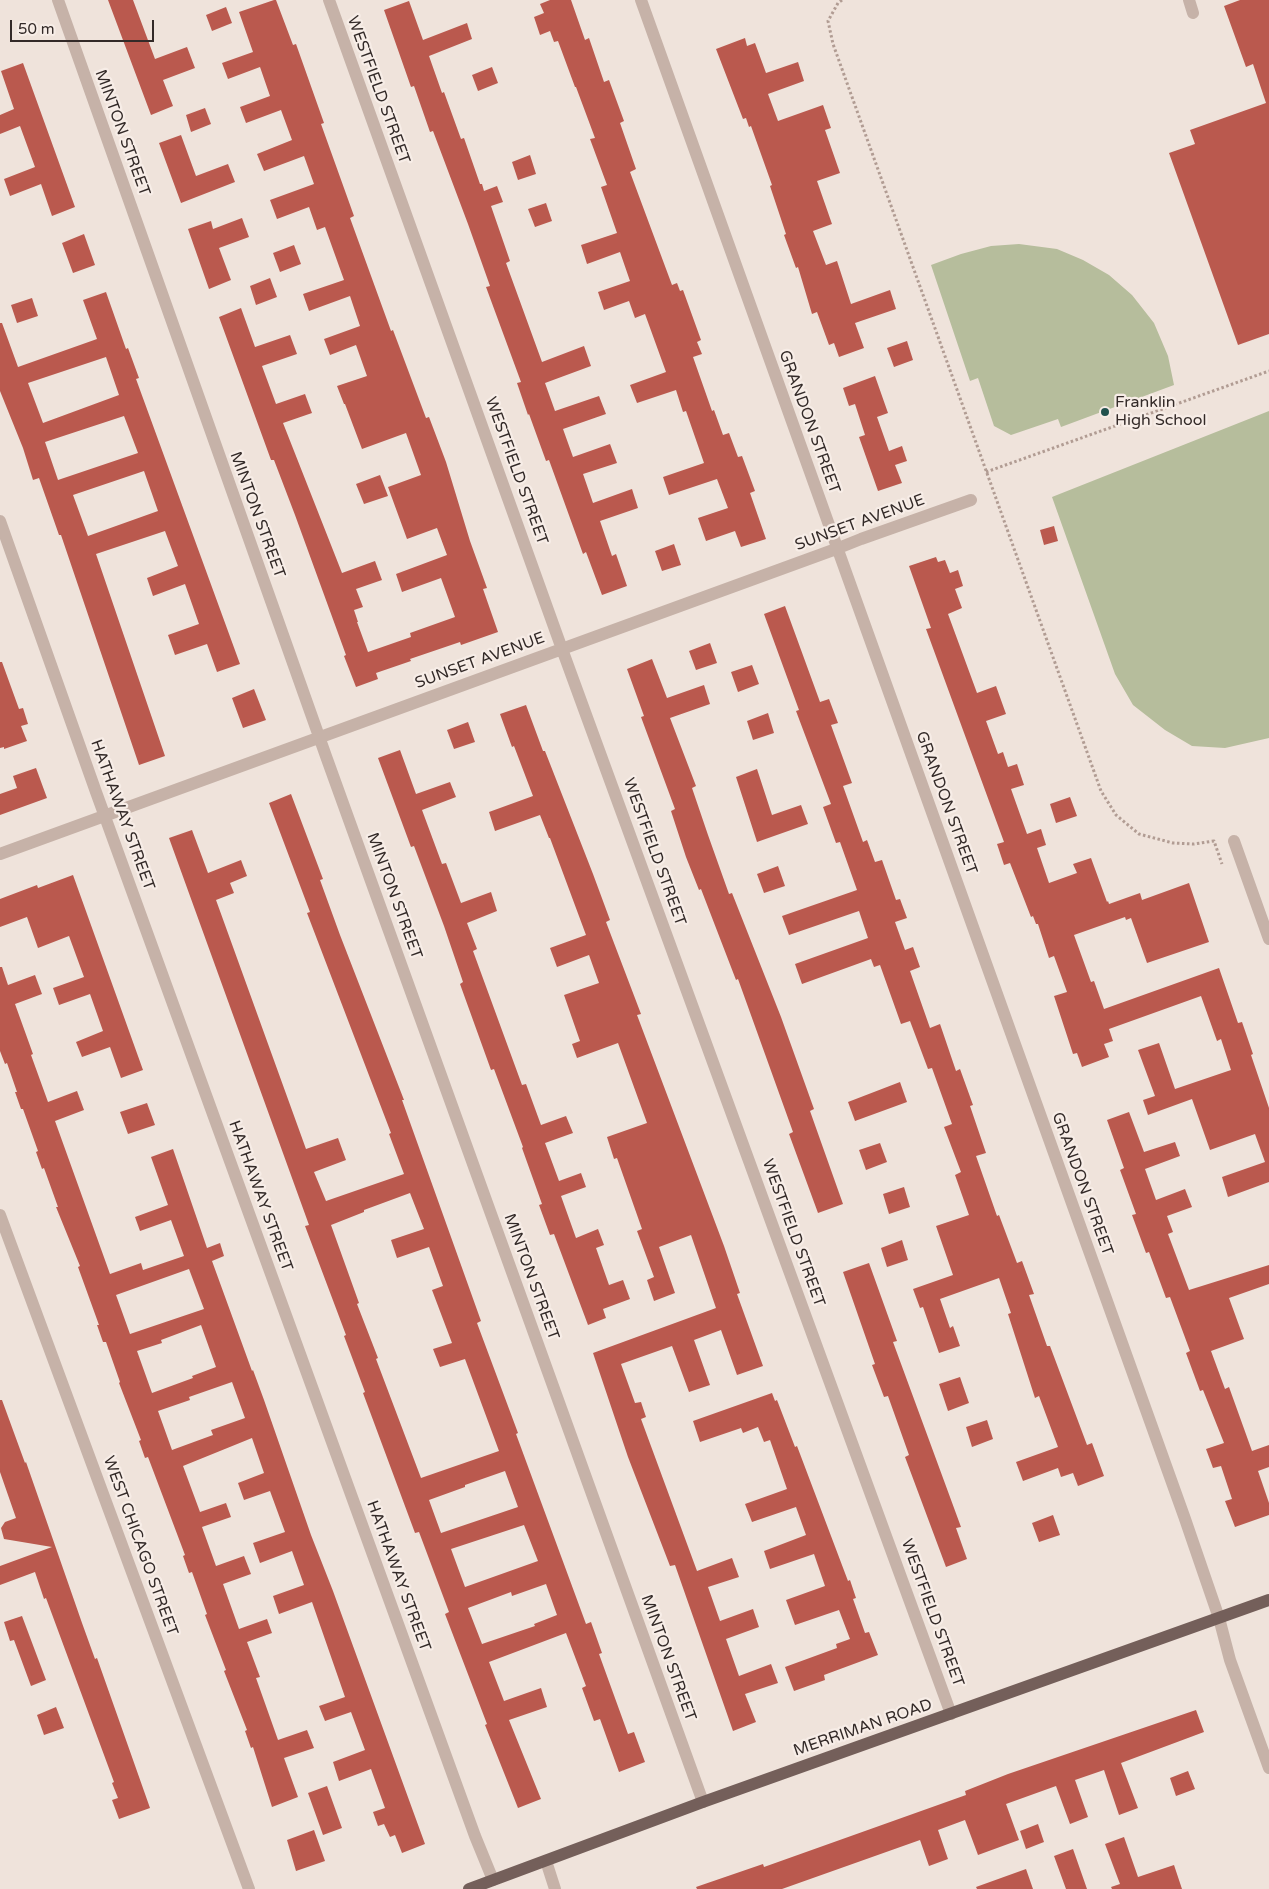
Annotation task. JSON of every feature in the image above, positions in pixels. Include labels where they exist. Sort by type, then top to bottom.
[{"type":"main road","name":"MERRIMAN ROAD","points":[[469,1889],[703,1802],[1269,1600]]},
{"type":"street","name":"MINTON STREET","points":[[58,0],[319,736],[703,1802]]},
{"type":"street","name":"WESTFIELD STREET","points":[[329,0],[562,649],[952,1714]]},
{"type":"street","name":"GRANDON STREET","points":[[641,0],[1219,1618],[1230,1660],[1269,1768]]},
{"type":"street","points":[[1189,0],[1194,12]]},
{"type":"street","name":"SUNSET AVENUE","points":[[0,854],[319,736],[971,500]]},
{"type":"street","name":"HATHAWAY STREET","points":[[0,521],[468,1817],[493,1880]]},
{"type":"street","points":[[1234,841],[1269,939]]},
{"type":"street","name":"WEST CHICAGO STREET","points":[[0,1215],[248,1889]]},
{"type":"street","points":[[546,1861],[555,1889]]},
{"type":"path","points":[[842,0],[838,3],[828,21],[833,44],[1101,792],[1116,815],[1139,834],[1173,843],[1194,844],[1214,841],[1222,864]]},
{"type":"path","points":[[986,472],[1269,371]]},
{"type":"green space","points":[[1019,244],[1057,249],[1083,260],[1109,275],[1132,295],[1154,323],[1168,356],[1174,385],[1061,427],[1058,419],[1011,435],[994,426],[978,378],[970,381],[931,265],[991,246]]},
{"type":"green space","points":[[1269,411],[1269,738],[1225,748],[1192,746],[1165,730],[1133,705],[1115,674],[1052,497]]},
{"type":"building","points":[[108,0],[133,0],[155,59],[187,47],[195,68],[163,80],[173,106],[151,115]]},
{"type":"building","points":[[276,0],[293,45],[296,44],[324,123],[321,124],[354,216],[350,218],[391,331],[393,330],[426,418],[429,417],[446,462],[470,541],[487,588],[483,589],[498,632],[461,645],[460,642],[410,659],[411,661],[376,673],[378,679],[356,687],[295,515],[274,460],[271,460],[219,317],[241,308],[255,347],[290,335],[297,354],[262,366],[276,404],[305,394],[312,413],[283,423],[342,573],[375,561],[382,580],[356,589],[363,607],[354,610],[368,652],[411,637],[410,633],[455,617],[441,578],[402,592],[396,574],[447,555],[437,528],[407,539],[388,487],[421,475],[406,433],[362,449],[337,386],[367,376],[356,345],[330,355],[324,339],[360,326],[350,296],[309,311],[303,294],[344,280],[325,227],[317,230],[309,207],[277,219],[270,200],[314,184],[304,156],[264,171],[257,154],[292,140],[281,110],[246,123],[240,107],[270,96],[260,67],[228,79],[222,63],[253,52],[239,12]]},
{"type":"building","points":[[550,0],[571,0],[585,40],[589,38],[604,82],[609,80],[624,121],[620,123],[636,169],[630,172],[672,285],[677,283],[680,291],[683,290],[701,340],[697,342],[702,354],[693,357],[712,411],[714,410],[723,435],[729,433],[738,457],[742,456],[755,491],[750,493],[766,539],[741,547],[735,531],[706,541],[698,518],[728,508],[717,479],[669,495],[663,477],[704,463],[686,411],[683,412],[676,390],[637,403],[630,385],[666,372],[645,314],[635,318],[629,301],[604,310],[598,292],[630,281],[620,252],[587,264],[581,245],[617,233],[601,187],[607,185],[590,139],[595,138],[576,87],[558,41],[554,42],[550,31],[540,35],[534,17],[544,13],[540,4]]},
{"type":"building","points":[[1240,0],[1269,0],[1269,334],[1238,345],[1169,153],[1195,144],[1190,130],[1266,103],[1253,64],[1246,67],[1224,6]]},
{"type":"building","points":[[409,1],[423,40],[467,23],[472,39],[429,56],[442,93],[444,92],[461,139],[464,138],[480,184],[482,184],[484,191],[497,186],[503,202],[491,206],[510,261],[506,263],[542,362],[584,346],[591,366],[545,383],[555,411],[599,396],[606,414],[563,429],[573,457],[610,444],[617,463],[583,474],[593,503],[632,489],[638,508],[600,521],[612,556],[616,554],[627,586],[602,595],[586,552],[583,554],[549,460],[546,461],[528,415],[517,383],[521,382],[486,287],[490,286],[468,224],[433,131],[430,132],[414,86],[411,87],[384,10]]},
{"type":"building","points":[[226,7],[232,23],[212,31],[206,15]]},
{"type":"building","points":[[745,38],[747,46],[755,43],[766,73],[798,62],[804,81],[768,94],[778,121],[823,105],[831,128],[825,130],[840,173],[817,181],[832,224],[813,231],[826,265],[837,261],[851,304],[890,290],[896,309],[855,323],[864,348],[839,357],[834,343],[829,345],[817,312],[812,314],[798,267],[796,268],[784,235],[786,234],[770,186],[772,185],[751,126],[749,127],[746,118],[743,119],[716,49]]},
{"type":"building","points":[[23,63],[75,207],[52,216],[41,184],[10,196],[4,179],[35,167],[20,126],[0,134],[0,115],[14,109],[1,71]]},
{"type":"building","points":[[492,67],[498,83],[478,91],[472,75]]},
{"type":"building","points":[[205,108],[211,124],[191,132],[186,115]]},
{"type":"building","points":[[181,135],[196,176],[228,164],[235,182],[181,203],[159,143]]},
{"type":"building","points":[[530,155],[536,174],[518,180],[512,162]]},
{"type":"building","points":[[546,203],[552,221],[535,227],[528,209]]},
{"type":"building","points":[[242,218],[249,237],[219,248],[231,280],[209,289],[188,229],[211,221],[213,229]]},
{"type":"building","points":[[84,234],[95,265],[73,273],[62,243]]},
{"type":"building","points":[[294,245],[301,264],[280,272],[273,253]]},
{"type":"building","points":[[270,278],[277,297],[256,305],[250,286]]},
{"type":"building","points":[[106,292],[126,349],[128,348],[139,378],[136,379],[240,664],[217,672],[207,644],[175,655],[168,635],[199,624],[185,584],[153,596],[147,578],[178,566],[165,531],[96,554],[165,756],[139,765],[61,535],[59,535],[39,478],[33,480],[23,448],[0,391],[0,323],[2,323],[18,367],[97,339],[83,300]],"holes":[[[106,357],[119,395],[43,423],[28,383]],[[124,416],[138,453],[58,480],[45,442]],[[144,471],[158,511],[88,536],[73,495]]]},
{"type":"building","points":[[32,298],[38,316],[17,323],[11,305]]},
{"type":"building","points":[[907,341],[913,360],[894,367],[887,348]]},
{"type":"building","points":[[875,376],[888,413],[877,417],[889,451],[902,446],[907,461],[895,465],[902,483],[878,491],[859,437],[865,435],[855,404],[849,406],[843,388]]},
{"type":"building","points":[[380,475],[388,496],[364,504],[356,484]]},
{"type":"building","points":[[1054,526],[1058,541],[1044,545],[1040,530]]},
{"type":"building","points":[[674,544],[681,565],[662,571],[655,551]]},
{"type":"building","points":[[936,557],[938,562],[945,560],[950,573],[958,570],[963,586],[955,589],[962,608],[948,614],[977,693],[996,686],[1006,714],[986,721],[998,754],[1003,752],[1008,767],[1017,764],[1024,785],[1011,789],[1027,834],[1041,829],[1046,845],[1037,848],[1049,883],[1077,873],[1073,864],[1091,858],[1109,904],[1140,893],[1142,900],[1189,883],[1209,942],[1147,963],[1131,918],[1126,920],[1125,917],[1074,935],[1091,982],[1094,981],[1104,1009],[1219,968],[1238,1023],[1242,1022],[1269,1108],[1269,1182],[1228,1197],[1222,1177],[1265,1162],[1255,1134],[1210,1150],[1192,1099],[1148,1115],[1143,1100],[1155,1096],[1138,1050],[1159,1043],[1175,1089],[1231,1070],[1221,1039],[1217,1041],[1201,996],[1109,1029],[1113,1041],[1104,1044],[1109,1057],[1082,1067],[1077,1053],[1073,1054],[1054,996],[1067,992],[1054,956],[1049,958],[1038,924],[1036,924],[1033,916],[1031,917],[1010,863],[1004,865],[997,844],[1004,842],[926,629],[931,628],[909,566]]},
{"type":"building","points":[[785,606],[820,702],[829,699],[838,723],[831,725],[852,783],[843,786],[863,842],[867,840],[875,862],[882,860],[896,900],[900,899],[907,918],[895,922],[905,950],[913,947],[920,967],[910,971],[930,1028],[940,1024],[956,1071],[960,1069],[973,1105],[970,1106],[986,1153],[976,1156],[997,1216],[999,1215],[1017,1263],[1022,1261],[1034,1294],[1029,1295],[1047,1346],[1050,1346],[1087,1445],[1092,1443],[1104,1476],[1078,1486],[1073,1473],[1061,1477],[1058,1468],[1023,1481],[1016,1462],[1058,1447],[1039,1396],[1035,1398],[1008,1314],[1011,1313],[999,1278],[940,1299],[950,1328],[953,1326],[960,1346],[939,1353],[923,1307],[920,1308],[913,1289],[953,1275],[936,1226],[969,1215],[955,1175],[961,1172],[944,1127],[952,1124],[932,1068],[928,1069],[910,1021],[901,1024],[880,965],[874,967],[871,959],[802,984],[795,964],[868,938],[859,911],[789,935],[782,916],[857,890],[840,842],[836,843],[823,807],[831,804],[796,711],[799,710],[764,614]]},
{"type":"building","points":[[710,643],[717,663],[696,670],[689,651]]},
{"type":"building","points":[[652,659],[667,698],[704,685],[710,704],[670,718],[696,786],[692,788],[729,894],[732,893],[781,1017],[814,1109],[810,1111],[843,1204],[818,1213],[789,1134],[793,1132],[738,979],[736,980],[701,889],[699,890],[686,857],[671,811],[675,809],[641,717],[644,716],[627,669]]},
{"type":"building","points":[[0,662],[2,662],[19,709],[23,708],[28,724],[21,726],[27,741],[4,749],[4,747],[0,748]]},
{"type":"building","points":[[752,665],[759,684],[738,692],[731,672]]},
{"type":"building","points":[[254,689],[266,720],[243,728],[232,698]]},
{"type":"building","points":[[526,705],[610,920],[606,922],[641,1014],[637,1015],[724,1246],[740,1293],[737,1294],[763,1366],[737,1375],[721,1330],[694,1340],[710,1385],[689,1392],[672,1346],[621,1364],[635,1403],[641,1402],[646,1417],[641,1419],[697,1571],[732,1558],[739,1577],[708,1587],[720,1621],[753,1609],[759,1627],[726,1639],[739,1676],[771,1664],[778,1683],[745,1694],[756,1722],[733,1731],[675,1565],[670,1566],[628,1457],[593,1353],[716,1308],[691,1235],[659,1247],[675,1293],[654,1301],[647,1280],[654,1277],[637,1231],[642,1229],[617,1158],[614,1159],[607,1137],[647,1123],[618,1043],[577,1058],[572,1044],[580,1041],[564,995],[599,983],[589,955],[557,967],[550,948],[586,935],[540,815],[495,831],[489,812],[533,796],[500,714]]},
{"type":"building","points":[[768,713],[774,733],[753,740],[747,721]]},
{"type":"building","points":[[468,722],[475,742],[454,749],[447,730]]},
{"type":"building","points":[[400,750],[416,794],[450,782],[456,797],[422,810],[442,864],[446,863],[461,903],[491,892],[497,911],[467,923],[477,949],[473,951],[522,1085],[526,1084],[541,1125],[566,1116],[573,1133],[545,1143],[559,1181],[581,1173],[586,1187],[561,1196],[576,1238],[598,1229],[604,1245],[596,1248],[609,1285],[623,1280],[630,1299],[603,1309],[606,1318],[588,1325],[554,1234],[550,1235],[539,1205],[542,1204],[523,1147],[494,1069],[491,1070],[460,984],[463,982],[444,926],[414,846],[411,847],[378,758]]},
{"type":"building","points":[[36,768],[47,798],[0,815],[0,794],[17,788],[13,776]]},
{"type":"building","points":[[757,769],[772,815],[801,805],[808,824],[757,842],[736,777]]},
{"type":"building","points":[[291,794],[323,879],[320,880],[340,935],[404,1100],[402,1100],[481,1321],[477,1323],[518,1433],[516,1434],[586,1624],[591,1622],[602,1653],[599,1654],[628,1734],[634,1732],[645,1762],[619,1772],[600,1719],[594,1721],[582,1688],[586,1686],[566,1633],[489,1662],[504,1701],[541,1688],[547,1707],[509,1720],[541,1799],[518,1808],[485,1725],[487,1724],[445,1614],[449,1612],[419,1532],[415,1533],[363,1393],[365,1392],[344,1336],[346,1335],[305,1226],[309,1225],[169,838],[192,830],[208,873],[241,860],[247,876],[230,883],[234,893],[216,900],[306,1149],[338,1138],[346,1160],[314,1172],[326,1201],[404,1174],[389,1134],[391,1133],[307,913],[310,912],[269,803]],"holes":[[[410,1193],[424,1229],[391,1240],[397,1258],[429,1247],[443,1286],[432,1290],[452,1343],[433,1349],[440,1367],[465,1359],[499,1451],[421,1478],[376,1359],[378,1358],[357,1304],[359,1303],[331,1225],[364,1212],[364,1210]],[[505,1471],[518,1507],[441,1533],[429,1500],[465,1487],[465,1485]],[[524,1525],[538,1561],[465,1587],[451,1549]],[[546,1584],[557,1615],[534,1624],[535,1626],[482,1644],[468,1608],[511,1592],[512,1596]]]},
{"type":"building","points":[[1070,797],[1077,816],[1056,823],[1050,804]]},
{"type":"building","points":[[778,866],[785,886],[764,893],[757,874]]},
{"type":"building","points":[[73,875],[143,1070],[121,1078],[110,1047],[82,1057],[76,1042],[103,1031],[90,994],[59,1005],[53,988],[84,977],[69,936],[38,948],[27,917],[0,927],[0,899],[37,885],[38,888]]},
{"type":"building","points":[[0,967],[2,967],[8,985],[35,975],[42,994],[15,1004],[48,1102],[77,1091],[84,1110],[55,1121],[110,1274],[141,1263],[143,1270],[184,1256],[171,1220],[140,1231],[135,1217],[168,1205],[151,1157],[173,1149],[207,1248],[220,1243],[224,1256],[212,1261],[425,1844],[402,1853],[395,1835],[390,1837],[384,1824],[378,1826],[373,1812],[385,1808],[371,1769],[339,1781],[333,1762],[365,1750],[351,1712],[325,1721],[319,1706],[345,1697],[312,1602],[279,1614],[273,1596],[304,1585],[292,1551],[260,1563],[253,1543],[285,1532],[270,1491],[244,1500],[238,1483],[264,1473],[252,1438],[183,1466],[200,1512],[226,1503],[231,1517],[202,1527],[216,1566],[244,1556],[251,1574],[223,1584],[239,1629],[267,1619],[272,1633],[247,1642],[260,1677],[256,1678],[278,1740],[307,1730],[314,1748],[284,1758],[298,1797],[272,1807],[253,1747],[251,1748],[245,1731],[247,1730],[224,1671],[226,1670],[205,1615],[207,1614],[192,1572],[189,1573],[183,1556],[185,1555],[148,1457],[145,1458],[139,1441],[141,1440],[119,1383],[106,1342],[103,1342],[97,1325],[99,1325],[78,1267],[80,1266],[56,1207],[58,1207],[44,1168],[42,1169],[36,1152],[38,1151],[15,1092],[17,1092],[7,1063],[5,1064],[0,1051]],"holes":[[[189,1269],[204,1309],[130,1334],[116,1295]],[[201,1325],[216,1367],[192,1376],[193,1378],[152,1393],[137,1351],[162,1343],[161,1340]],[[232,1382],[245,1418],[211,1430],[213,1435],[172,1450],[158,1411],[190,1400],[189,1397]]]},
{"type":"building","points":[[900,1082],[907,1102],[855,1121],[848,1102]]},
{"type":"building","points":[[147,1103],[155,1125],[128,1134],[120,1112]]},
{"type":"building","points":[[1129,1112],[1144,1152],[1175,1142],[1180,1156],[1145,1169],[1156,1200],[1185,1189],[1192,1207],[1167,1216],[1173,1232],[1168,1234],[1189,1290],[1269,1265],[1269,1284],[1229,1298],[1244,1339],[1211,1351],[1225,1389],[1229,1387],[1252,1451],[1269,1445],[1269,1467],[1258,1471],[1269,1503],[1269,1515],[1235,1527],[1225,1501],[1232,1499],[1221,1466],[1213,1468],[1206,1449],[1224,1443],[1203,1390],[1200,1391],[1186,1353],[1190,1351],[1170,1297],[1166,1298],[1149,1252],[1146,1253],[1132,1215],[1136,1214],[1120,1170],[1124,1168],[1107,1120]]},
{"type":"building","points":[[880,1143],[887,1162],[866,1170],[859,1150]]},
{"type":"building","points":[[904,1187],[910,1207],[889,1214],[883,1194]]},
{"type":"building","points":[[902,1240],[908,1260],[887,1267],[881,1248]]},
{"type":"building","points":[[869,1263],[897,1341],[893,1342],[961,1527],[956,1528],[967,1559],[946,1567],[905,1457],[909,1455],[888,1396],[884,1397],[872,1365],[875,1364],[843,1272]]},
{"type":"building","points":[[960,1377],[969,1403],[948,1411],[939,1384]]},
{"type":"building","points":[[772,1393],[775,1401],[777,1400],[795,1447],[797,1446],[848,1581],[850,1580],[856,1598],[853,1599],[865,1633],[869,1632],[878,1655],[824,1675],[825,1680],[794,1691],[785,1667],[837,1648],[836,1644],[850,1639],[839,1610],[795,1625],[786,1600],[825,1586],[814,1554],[770,1569],[764,1551],[806,1535],[796,1507],[752,1522],[745,1504],[787,1489],[770,1440],[764,1442],[758,1427],[743,1433],[741,1428],[700,1442],[693,1421]]},
{"type":"building","points":[[0,1400],[2,1400],[26,1462],[82,1623],[95,1659],[97,1658],[150,1808],[119,1819],[112,1800],[118,1798],[112,1783],[114,1782],[35,1572],[0,1585],[0,1566],[52,1547],[4,1539],[1,1528],[5,1522],[16,1518],[0,1472]]},
{"type":"building","points":[[987,1420],[993,1439],[972,1447],[966,1427]]},
{"type":"building","points":[[1053,1515],[1060,1535],[1039,1542],[1032,1523]]},
{"type":"building","points":[[22,1616],[46,1680],[31,1686],[14,1640],[10,1641],[4,1622]]},
{"type":"building","points":[[56,1707],[64,1728],[44,1735],[37,1715]]},
{"type":"building","points":[[1196,1710],[1204,1732],[1121,1763],[1138,1808],[1119,1815],[1104,1770],[1075,1780],[1088,1817],[1070,1824],[1056,1786],[1006,1804],[1019,1840],[978,1855],[965,1820],[938,1830],[948,1859],[929,1866],[920,1840],[782,1889],[697,1889],[696,1887],[763,1864],[764,1867],[966,1795],[965,1791],[1008,1774]]},
{"type":"building","points":[[1188,1771],[1195,1789],[1176,1796],[1170,1778]]},
{"type":"building","points":[[327,1786],[342,1828],[323,1835],[308,1793]]},
{"type":"building","points":[[1038,1824],[1044,1842],[1026,1849],[1020,1831]]},
{"type":"building","points":[[314,1830],[325,1861],[296,1871],[287,1840]]},
{"type":"building","points":[[1124,1837],[1138,1877],[1174,1865],[1182,1889],[1112,1889],[1111,1887],[1120,1884],[1105,1844]]},
{"type":"building","points":[[1073,1849],[1087,1889],[1066,1889],[1054,1856]]},
{"type":"building","points":[[1026,1869],[1033,1889],[977,1889],[976,1887]]},
{"type":"place","name":"Franklin High School","points":[[1105,412]]}]
